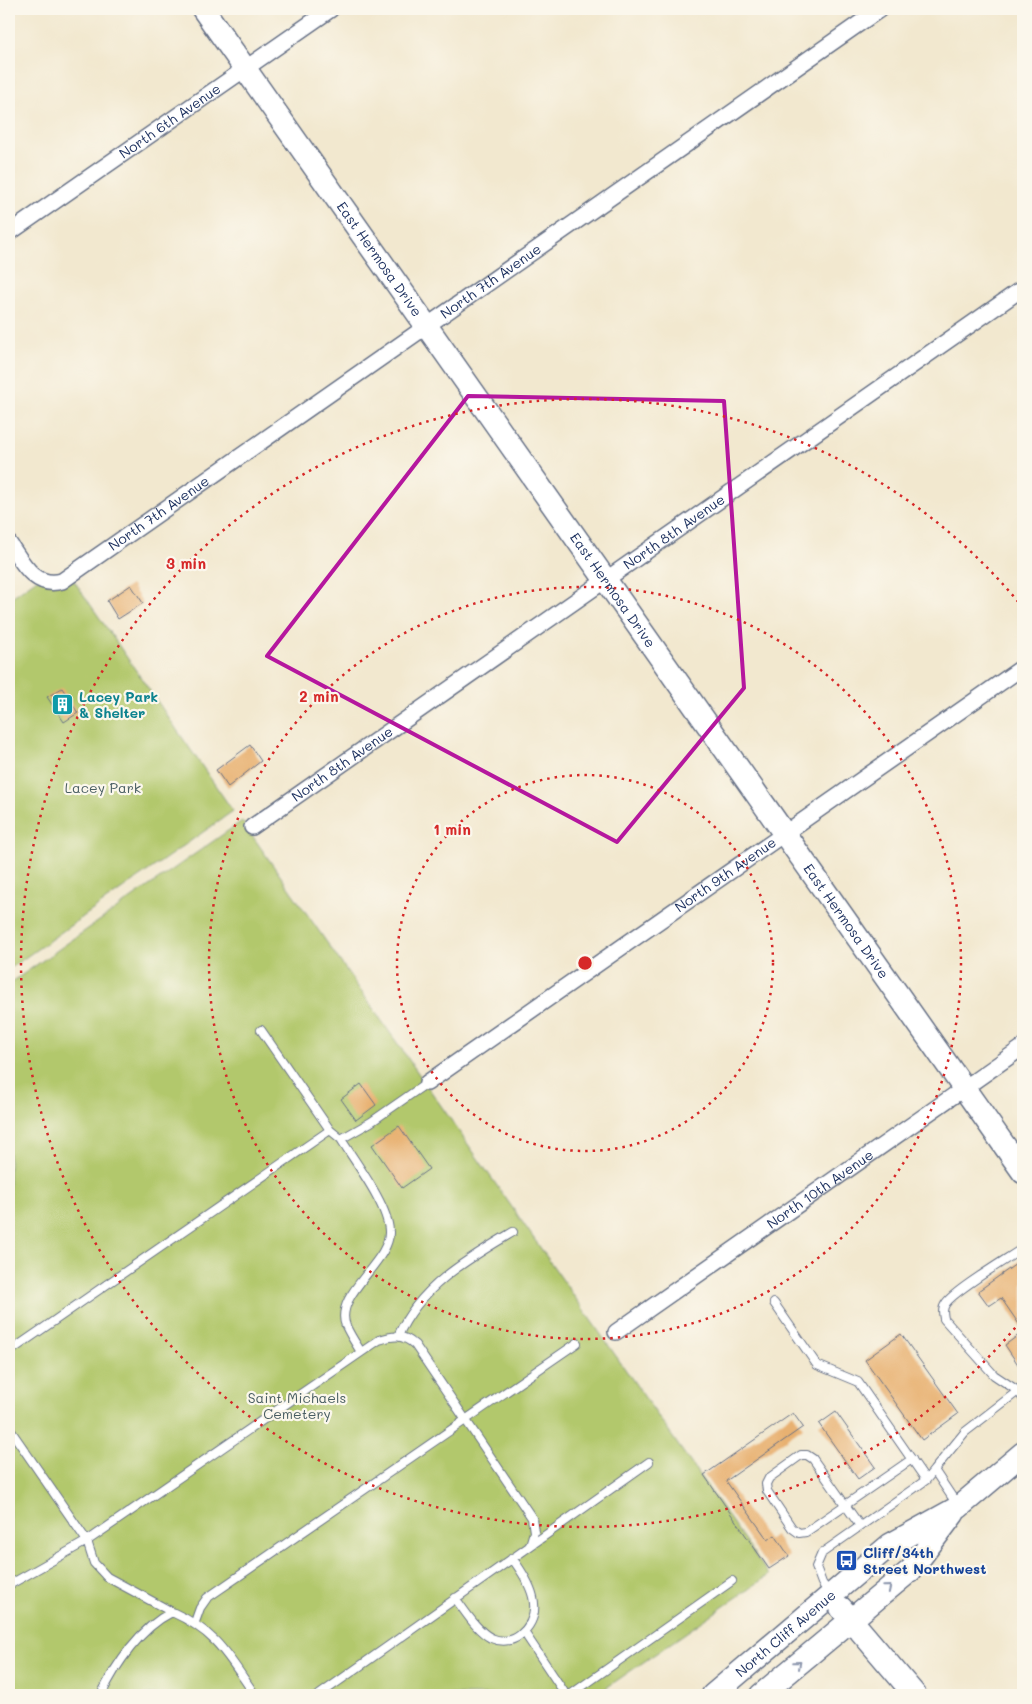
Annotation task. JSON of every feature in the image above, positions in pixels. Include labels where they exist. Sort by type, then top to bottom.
[{"type":"street","name":"East Hermosa Drive","points":[[203,9],[1023,1172]]},
{"type":"street","name":"North 6th Avenue","points":[[9,233],[330,9]]},
{"type":"street","name":"North 7th Avenue","points":[[9,543],[36,579],[54,583],[62,581],[880,9]]},
{"type":"street","name":"North 8th Avenue","points":[[252,826],[1023,288]]},
{"type":"street","name":"North 9th Avenue","points":[[427,1084],[1023,667]]},
{"type":"street","name":"North 10th Avenue","points":[[616,1332],[1023,1047]]},
{"type":"street","name":"North Cliff Avenue","points":[[712,1695],[890,1545],[959,1507],[1023,1454]]},
{"type":"street","name":"North Cliff Avenue","points":[[761,1695],[910,1570],[959,1507]]},
{"type":"street","points":[[830,1595],[915,1695]]},
{"type":"lane","points":[[261,1030],[330,1130],[341,1139],[385,1212],[390,1232],[384,1249],[371,1270],[355,1288],[347,1304],[345,1324],[361,1352]]},
{"type":"lane","points":[[341,1139],[371,1122],[427,1084]]},
{"type":"lane","points":[[9,1352],[330,1130]]},
{"type":"lane","points":[[398,1336],[405,1320],[417,1303],[446,1276],[469,1258],[513,1232]]},
{"type":"lane","points":[[1021,1389],[994,1375],[944,1318],[943,1310],[946,1303],[961,1291],[1023,1248]]},
{"type":"lane","points":[[774,1303],[818,1365],[858,1382],[926,1480]]},
{"type":"lane","points":[[9,1585],[87,1541],[379,1340],[398,1336],[406,1337],[415,1345],[532,1518],[534,1532],[530,1545]]},
{"type":"lane","points":[[195,1622],[200,1608],[207,1598],[577,1343]]},
{"type":"lane","points":[[1021,1389],[1023,1398]]},
{"type":"lane","points":[[830,1595],[818,1575],[816,1567],[818,1560],[831,1546],[926,1480],[964,1432],[1021,1389]]},
{"type":"lane","points":[[9,1428],[87,1541],[94,1563],[107,1577],[172,1612],[195,1622],[212,1635],[255,1695]]},
{"type":"lane","points":[[860,1526],[845,1505],[813,1459],[808,1455],[801,1455],[769,1478],[766,1484],[767,1491],[792,1528],[799,1533],[806,1532],[845,1505],[912,1459]]},
{"type":"lane","points":[[319,1695],[648,1462]]},
{"type":"lane","points":[[934,1470],[959,1507]]},
{"type":"lane","points":[[455,1598],[482,1632],[492,1639],[506,1641],[515,1639],[524,1632],[534,1616],[535,1604],[532,1588],[512,1558]]},
{"type":"lane","points":[[570,1695],[732,1581]]},
{"type":"lane","points":[[101,1695],[131,1647],[157,1619],[172,1612]]},
{"type":"lane","points":[[524,1632],[566,1695]]},
{"type":"highlighted area","points":[[468,396],[724,401],[744,688],[617,842],[267,656]]},
{"type":"green space","name":"Lacey Park","points":[[70,575],[233,811],[9,969],[9,599],[37,579]]},
{"type":"green space","name":"Saint Michaels Cemetery","points":[[242,821],[769,1575],[596,1695],[9,1695],[9,984]]},
{"type":"building","points":[[131,585],[143,603],[118,619],[107,601]]},
{"type":"building","name":"Lacey Park & Shelter","points":[[62,688],[78,713],[64,722],[47,697]]},
{"type":"building","points":[[250,745],[261,761],[228,787],[216,770]]},
{"type":"building","points":[[361,1084],[376,1105],[356,1120],[341,1099]]},
{"type":"building","points":[[399,1126],[429,1169],[402,1188],[372,1145]]},
{"type":"building","points":[[1023,1259],[1023,1330],[1001,1298],[989,1306],[978,1291]]},
{"type":"building","points":[[1023,1332],[1023,1372],[1005,1345]]},
{"type":"building","points":[[901,1334],[958,1414],[922,1440],[865,1360]]},
{"type":"building","points":[[836,1412],[875,1467],[858,1479],[819,1424]]},
{"type":"building","points":[[793,1413],[803,1427],[726,1481],[768,1540],[775,1535],[789,1556],[769,1569],[704,1475]]},
{"type":"place","name":"Lacey Park & Shelter","points":[[63,705]]},
{"type":"place","name":"Cliff/34th Street Northwest","points":[[847,1561]]}]
